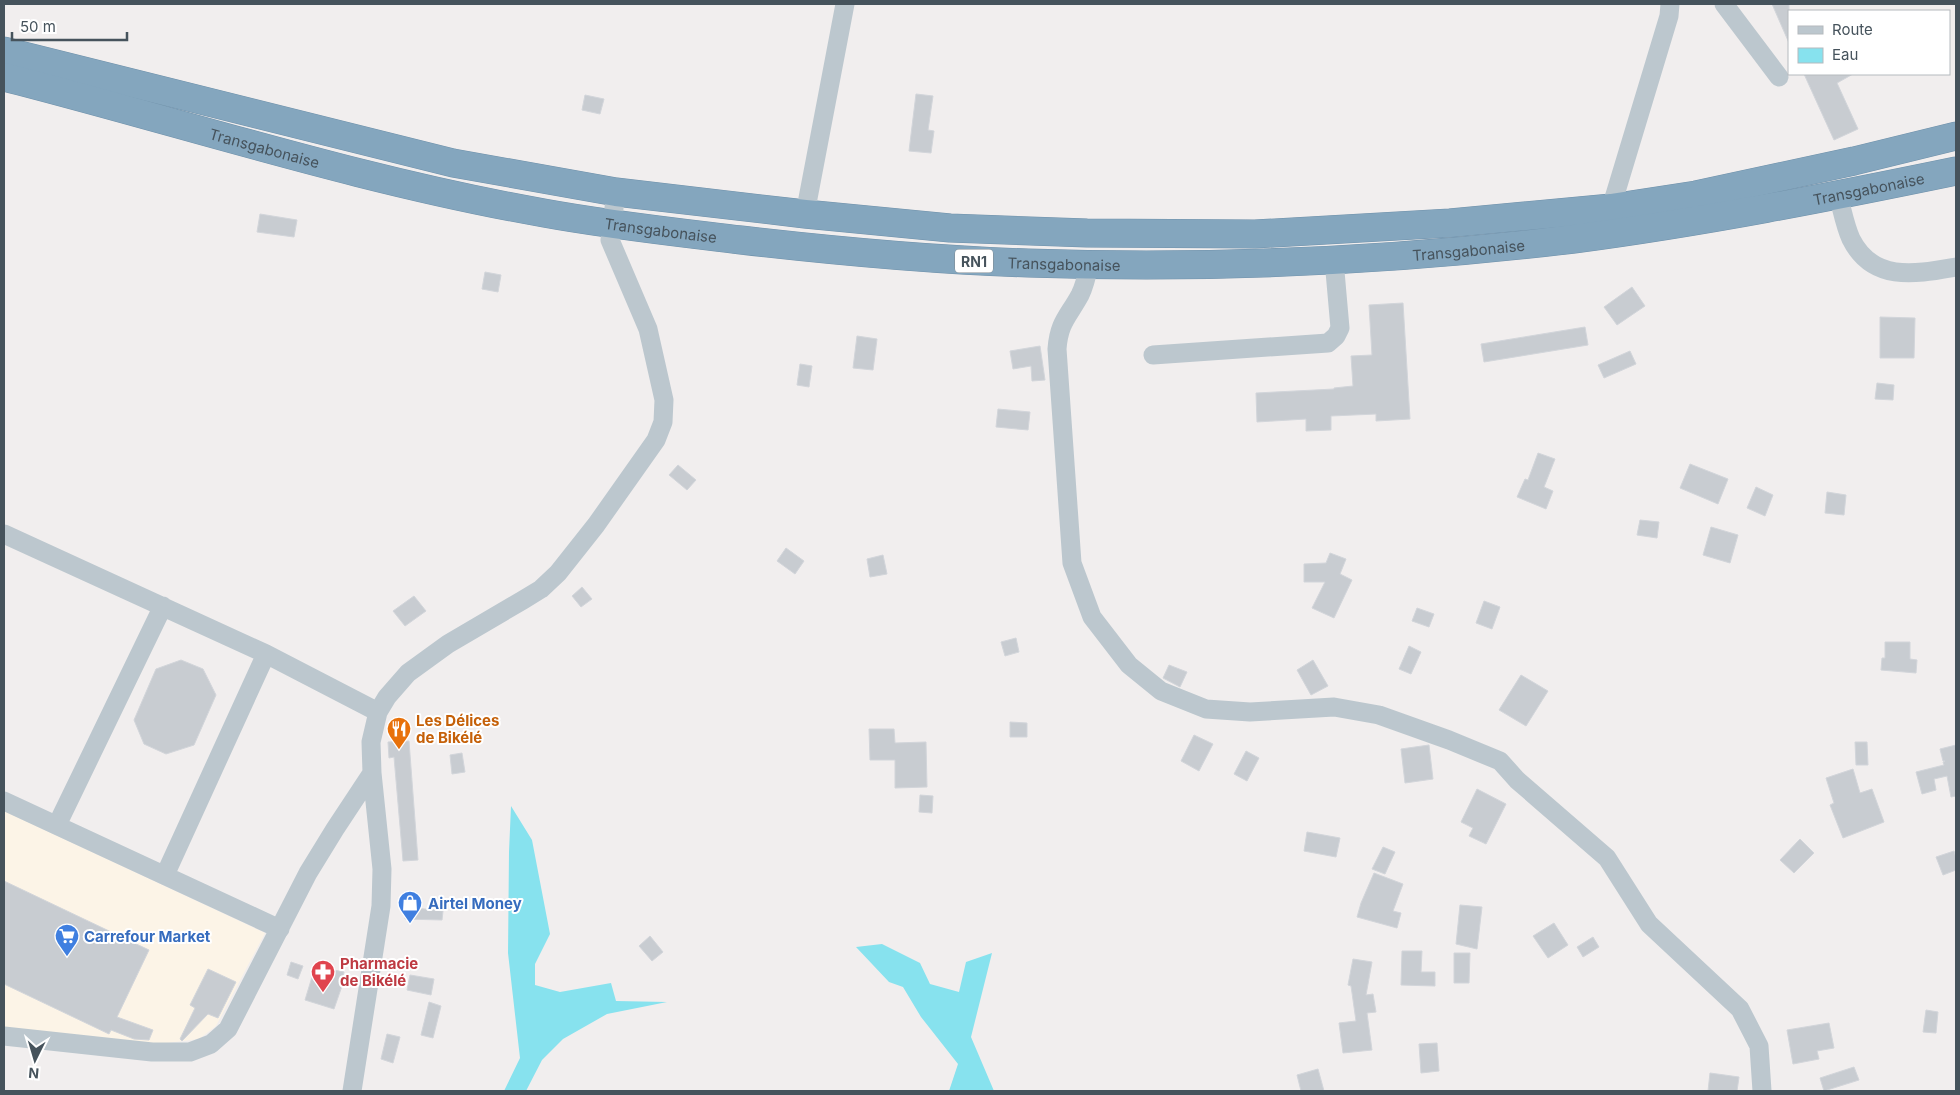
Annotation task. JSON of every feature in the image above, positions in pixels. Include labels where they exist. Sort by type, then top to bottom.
[{"type":"highway","name":"Transgabonaise","points":[[4,51],[453,163],[616,192],[805,214],[950,228],[1087,233],[1255,234],[1450,223],[1611,208],[1696,195],[1854,161],[1956,136]]},
{"type":"highway","name":"Transgabonaise","points":[[4,77],[98,101],[235,141],[539,212],[611,224],[781,245],[951,260],[1089,265],[1175,265],[1334,260],[1422,254],[1574,239],[1677,224],[1838,195],[1956,170]]},
{"type":"street","points":[[805,214],[845,4]]},
{"type":"street","points":[[1611,208],[1669,16],[1670,4]]},
{"type":"street","points":[[1724,4],[1779,77]]},
{"type":"street","points":[[352,1091],[381,906],[382,869],[372,773],[371,742],[378,712],[387,697],[408,673],[448,644],[524,600],[558,573],[596,525],[656,440],[663,422],[664,400],[648,329],[610,240],[616,192]]},
{"type":"street","points":[[1838,195],[1851,239],[1863,257],[1881,270],[1903,273],[1956,267]]},
{"type":"street","points":[[1153,355],[1328,343],[1336,336],[1340,328],[1334,260]]},
{"type":"street","points":[[1089,265],[1085,284],[1060,327],[1058,349],[1072,563],[1092,617],[1129,665],[1161,691],[1206,709],[1250,712],[1334,707],[1379,716],[1450,740],[1500,761],[1517,780],[1606,858],[1649,924],[1740,1009],[1758,1046],[1762,1091]]},
{"type":"street","points":[[4,534],[266,654],[378,712]]},
{"type":"street","points":[[57,825],[163,606]]},
{"type":"street","points":[[165,875],[266,654]]},
{"type":"street","points":[[4,1036],[152,1052],[190,1052],[210,1044],[228,1029],[308,873],[334,829],[372,773]]},
{"type":"street","points":[[4,801],[280,929]]},
{"type":"shaded area","points":[[4,811],[265,933],[216,1026],[199,1039],[151,1045],[4,1028]]},
{"type":"water","points":[[511,806],[532,840],[550,934],[535,964],[535,985],[560,992],[611,983],[616,1001],[667,1002],[607,1014],[563,1039],[542,1060],[526,1091],[504,1091],[520,1058],[508,953]]},
{"type":"water","points":[[882,944],[920,963],[930,984],[959,992],[966,962],[992,953],[971,1037],[994,1091],[949,1091],[958,1064],[921,1017],[903,987],[889,982],[856,947]]},
{"type":"building","points":[[1772,4],[1789,4],[1788,41]]},
{"type":"building","points":[[1804,75],[1851,75],[1837,83],[1858,129],[1834,140]]},
{"type":"building","points":[[916,94],[933,96],[928,130],[934,131],[931,153],[909,151]]},
{"type":"building","points":[[585,95],[604,99],[600,114],[582,110]]},
{"type":"building","points":[[260,214],[297,220],[294,237],[257,232]]},
{"type":"building","points":[[485,272],[501,275],[498,292],[482,289]]},
{"type":"building","points":[[1632,287],[1645,306],[1617,325],[1604,307]]},
{"type":"building","points":[[1403,303],[1410,419],[1376,421],[1376,414],[1331,416],[1331,430],[1306,431],[1306,419],[1257,422],[1256,393],[1334,389],[1353,386],[1351,356],[1372,355],[1369,305]]},
{"type":"building","points":[[1880,317],[1915,318],[1914,358],[1880,358]]},
{"type":"building","points":[[1585,327],[1588,345],[1484,362],[1481,344]]},
{"type":"building","points":[[857,336],[877,339],[873,370],[853,368]]},
{"type":"building","points":[[1040,346],[1045,380],[1032,381],[1031,366],[1013,369],[1010,351]]},
{"type":"building","points":[[1630,351],[1636,364],[1604,378],[1598,365]]},
{"type":"building","points":[[800,364],[812,366],[809,387],[797,385]]},
{"type":"building","points":[[1877,383],[1894,385],[1893,400],[1875,399]]},
{"type":"building","points":[[998,409],[1030,412],[1028,430],[996,427]]},
{"type":"building","points":[[1538,453],[1555,459],[1544,487],[1553,491],[1546,509],[1517,497],[1525,479],[1528,480]]},
{"type":"building","points":[[1690,464],[1728,479],[1718,504],[1680,488]]},
{"type":"building","points":[[678,465],[696,480],[687,490],[669,475]]},
{"type":"building","points":[[1756,487],[1773,495],[1765,516],[1747,508]]},
{"type":"building","points":[[1827,492],[1846,495],[1844,515],[1825,513]]},
{"type":"building","points":[[1640,520],[1659,522],[1657,538],[1637,535]]},
{"type":"building","points":[[1711,527],[1738,535],[1730,563],[1703,555]]},
{"type":"building","points":[[786,548],[804,561],[795,574],[777,561]]},
{"type":"building","points":[[1330,553],[1346,559],[1340,574],[1352,580],[1334,618],[1312,608],[1325,582],[1304,582],[1304,564],[1326,563]]},
{"type":"building","points":[[883,555],[887,574],[870,577],[867,559]]},
{"type":"building","points":[[582,587],[592,599],[581,607],[572,596]]},
{"type":"building","points":[[414,596],[426,611],[405,626],[393,611]]},
{"type":"building","points":[[1484,601],[1500,607],[1492,629],[1476,623]]},
{"type":"building","points":[[1417,608],[1434,614],[1429,627],[1412,621]]},
{"type":"building","points":[[1016,638],[1019,652],[1005,656],[1001,642]]},
{"type":"building","points":[[1885,642],[1910,642],[1910,659],[1917,660],[1916,673],[1881,670],[1882,658],[1885,658]]},
{"type":"building","points":[[1409,646],[1421,652],[1411,674],[1399,669]]},
{"type":"building","points":[[181,660],[203,669],[216,695],[194,745],[166,754],[144,744],[134,720],[156,669]]},
{"type":"building","points":[[1313,660],[1328,686],[1311,695],[1297,670]]},
{"type":"building","points":[[1169,665],[1187,672],[1180,687],[1163,678]]},
{"type":"building","points":[[1521,675],[1548,691],[1526,726],[1499,710]]},
{"type":"building","points":[[1010,722],[1027,723],[1027,737],[1010,737]]},
{"type":"building","points":[[869,729],[894,729],[895,743],[926,742],[927,787],[895,788],[895,760],[870,760]]},
{"type":"building","points":[[1194,735],[1213,744],[1199,771],[1181,761]]},
{"type":"building","points":[[409,741],[418,860],[403,861],[394,757],[389,758],[388,742]]},
{"type":"building","points":[[1855,742],[1867,742],[1868,765],[1856,765]]},
{"type":"building","points":[[1429,745],[1433,779],[1405,783],[1401,749]]},
{"type":"building","points":[[1956,745],[1956,796],[1951,797],[1947,776],[1934,779],[1936,790],[1922,794],[1916,772],[1944,765],[1943,762],[1945,761],[1943,761],[1940,749]]},
{"type":"building","points":[[1246,751],[1259,758],[1247,781],[1234,774]]},
{"type":"building","points":[[462,753],[465,772],[452,774],[450,755]]},
{"type":"building","points":[[1853,769],[1860,793],[1872,789],[1884,822],[1843,838],[1830,805],[1834,803],[1826,778]]},
{"type":"building","points":[[1477,789],[1506,804],[1486,844],[1469,836],[1473,828],[1461,822]]},
{"type":"building","points":[[920,795],[933,796],[932,813],[919,812]]},
{"type":"building","points":[[1307,832],[1340,838],[1336,857],[1304,851]]},
{"type":"building","points":[[1800,839],[1814,853],[1794,873],[1780,860]]},
{"type":"building","points":[[1383,847],[1395,852],[1385,874],[1372,869]]},
{"type":"building","points":[[1954,851],[1956,870],[1943,875],[1936,857]]},
{"type":"building","points":[[1374,873],[1403,884],[1393,911],[1401,913],[1397,928],[1357,917]]},
{"type":"building","points":[[4,881],[149,950],[117,1017],[153,1030],[149,1040],[134,1039],[111,1030],[109,1034],[4,984]]},
{"type":"building","points":[[1460,905],[1482,907],[1477,949],[1456,944]]},
{"type":"building","points":[[406,907],[443,911],[442,920],[405,919]]},
{"type":"building","points":[[1554,923],[1568,945],[1548,958],[1533,936]]},
{"type":"building","points":[[650,936],[663,952],[652,961],[639,946]]},
{"type":"building","points":[[1593,937],[1599,947],[1583,957],[1577,947]]},
{"type":"building","points":[[1402,951],[1422,951],[1421,972],[1435,972],[1435,986],[1401,985]]},
{"type":"building","points":[[1454,953],[1470,953],[1469,983],[1454,983]]},
{"type":"building","points":[[1353,959],[1372,962],[1366,995],[1373,994],[1376,1012],[1367,1013],[1372,1050],[1343,1053],[1339,1023],[1356,1021],[1351,986],[1348,985]]},
{"type":"building","points":[[291,962],[303,966],[298,979],[287,975]]},
{"type":"building","points":[[208,969],[236,982],[218,1018],[208,1014],[182,1041],[180,1039],[195,1008],[190,1005]]},
{"type":"building","name":"Pharmacie de Bikélé","points":[[329,969],[344,972],[342,986],[334,1009],[305,1000],[312,977],[326,981]]},
{"type":"building","points":[[410,975],[434,979],[431,995],[407,990]]},
{"type":"building","points":[[429,1002],[441,1006],[433,1038],[421,1035]]},
{"type":"building","points":[[1926,1010],[1938,1012],[1936,1033],[1923,1032]]},
{"type":"building","points":[[1829,1023],[1834,1048],[1817,1051],[1819,1059],[1793,1064],[1787,1030]]},
{"type":"building","points":[[387,1034],[400,1037],[393,1063],[381,1059]]},
{"type":"building","points":[[1437,1043],[1439,1071],[1421,1073],[1419,1044]]},
{"type":"building","points":[[1854,1067],[1859,1080],[1824,1091],[1820,1078]]},
{"type":"building","points":[[1318,1069],[1324,1091],[1301,1091],[1297,1075]]},
{"type":"building","points":[[1710,1073],[1739,1077],[1737,1091],[1708,1091]]},
{"type":"place","name":"Les Délices de Bikélé","points":[[399,750]]},
{"type":"place","name":"Airtel Money","points":[[410,924]]},
{"type":"place","name":"Carrefour Market","points":[[67,957]]},
{"type":"place","name":"Pharmacie de Bikélé","points":[[323,993]]}]
